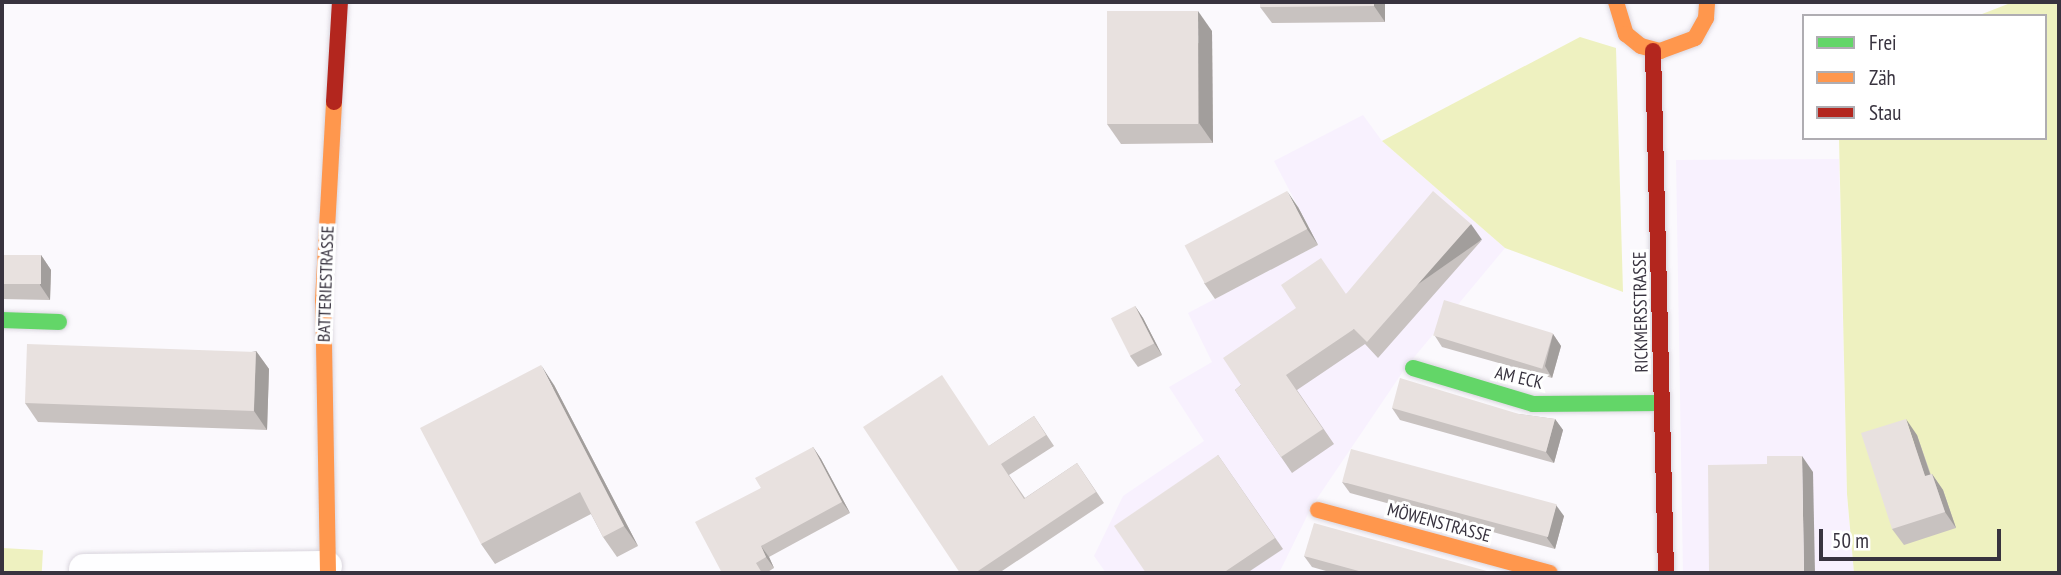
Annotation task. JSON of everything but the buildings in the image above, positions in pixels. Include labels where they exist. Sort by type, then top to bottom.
[{"type":"street","name":"BATTERIESTRASSE","points":[[84,569],[327,570],[323,300],[340,2]]},
{"type":"street","points":[[1616,2],[1626,34],[1653,51],[1668,51],[1689,43],[1703,25],[1707,2]]},
{"type":"street","name":"RICKMERSSTRASSE","points":[[1653,51],[1666,573]]},
{"type":"street","points":[[2,320],[59,322]]},
{"type":"street","name":"AM ECK","points":[[1413,368],[1533,404],[1662,403]]},
{"type":"street","name":"MÖWENSTRASSE","points":[[1318,510],[1550,573]]},
{"type":"shaded area","points":[[1363,115],[1382,141],[1505,248],[1406,367],[1312,506],[1279,573],[1106,573],[1094,556],[1123,496],[1204,441],[1169,387],[1212,362],[1188,313],[1318,245],[1274,161]]},
{"type":"shaded area","points":[[1839,159],[1847,494],[1854,573],[1683,573],[1676,160]]},
{"type":"green space","points":[[2013,2],[2059,2],[2059,573],[1854,573],[1847,494],[1839,140],[2047,140],[2047,14],[1982,14]]},
{"type":"green space","points":[[1580,37],[1616,48],[1623,292],[1505,248],[1382,141]]},
{"type":"green space","points":[[2,548],[43,550],[42,573],[2,573]]},
{"type":"traffic: fast","points":[[2,320],[59,322]]},
{"type":"traffic: fast","points":[[1413,368],[1533,404],[1662,403]]},
{"type":"traffic: slow","points":[[1616,2],[1626,34],[1641,46],[1660,51],[1695,38],[1706,18],[1707,2]]},
{"type":"traffic: slow","points":[[328,573],[323,300],[334,102]]},
{"type":"traffic: slow","points":[[1318,510],[1550,573]]},
{"type":"traffic: jam","points":[[334,102],[340,2]]},
{"type":"traffic: jam","points":[[1653,51],[1666,573]]}]
